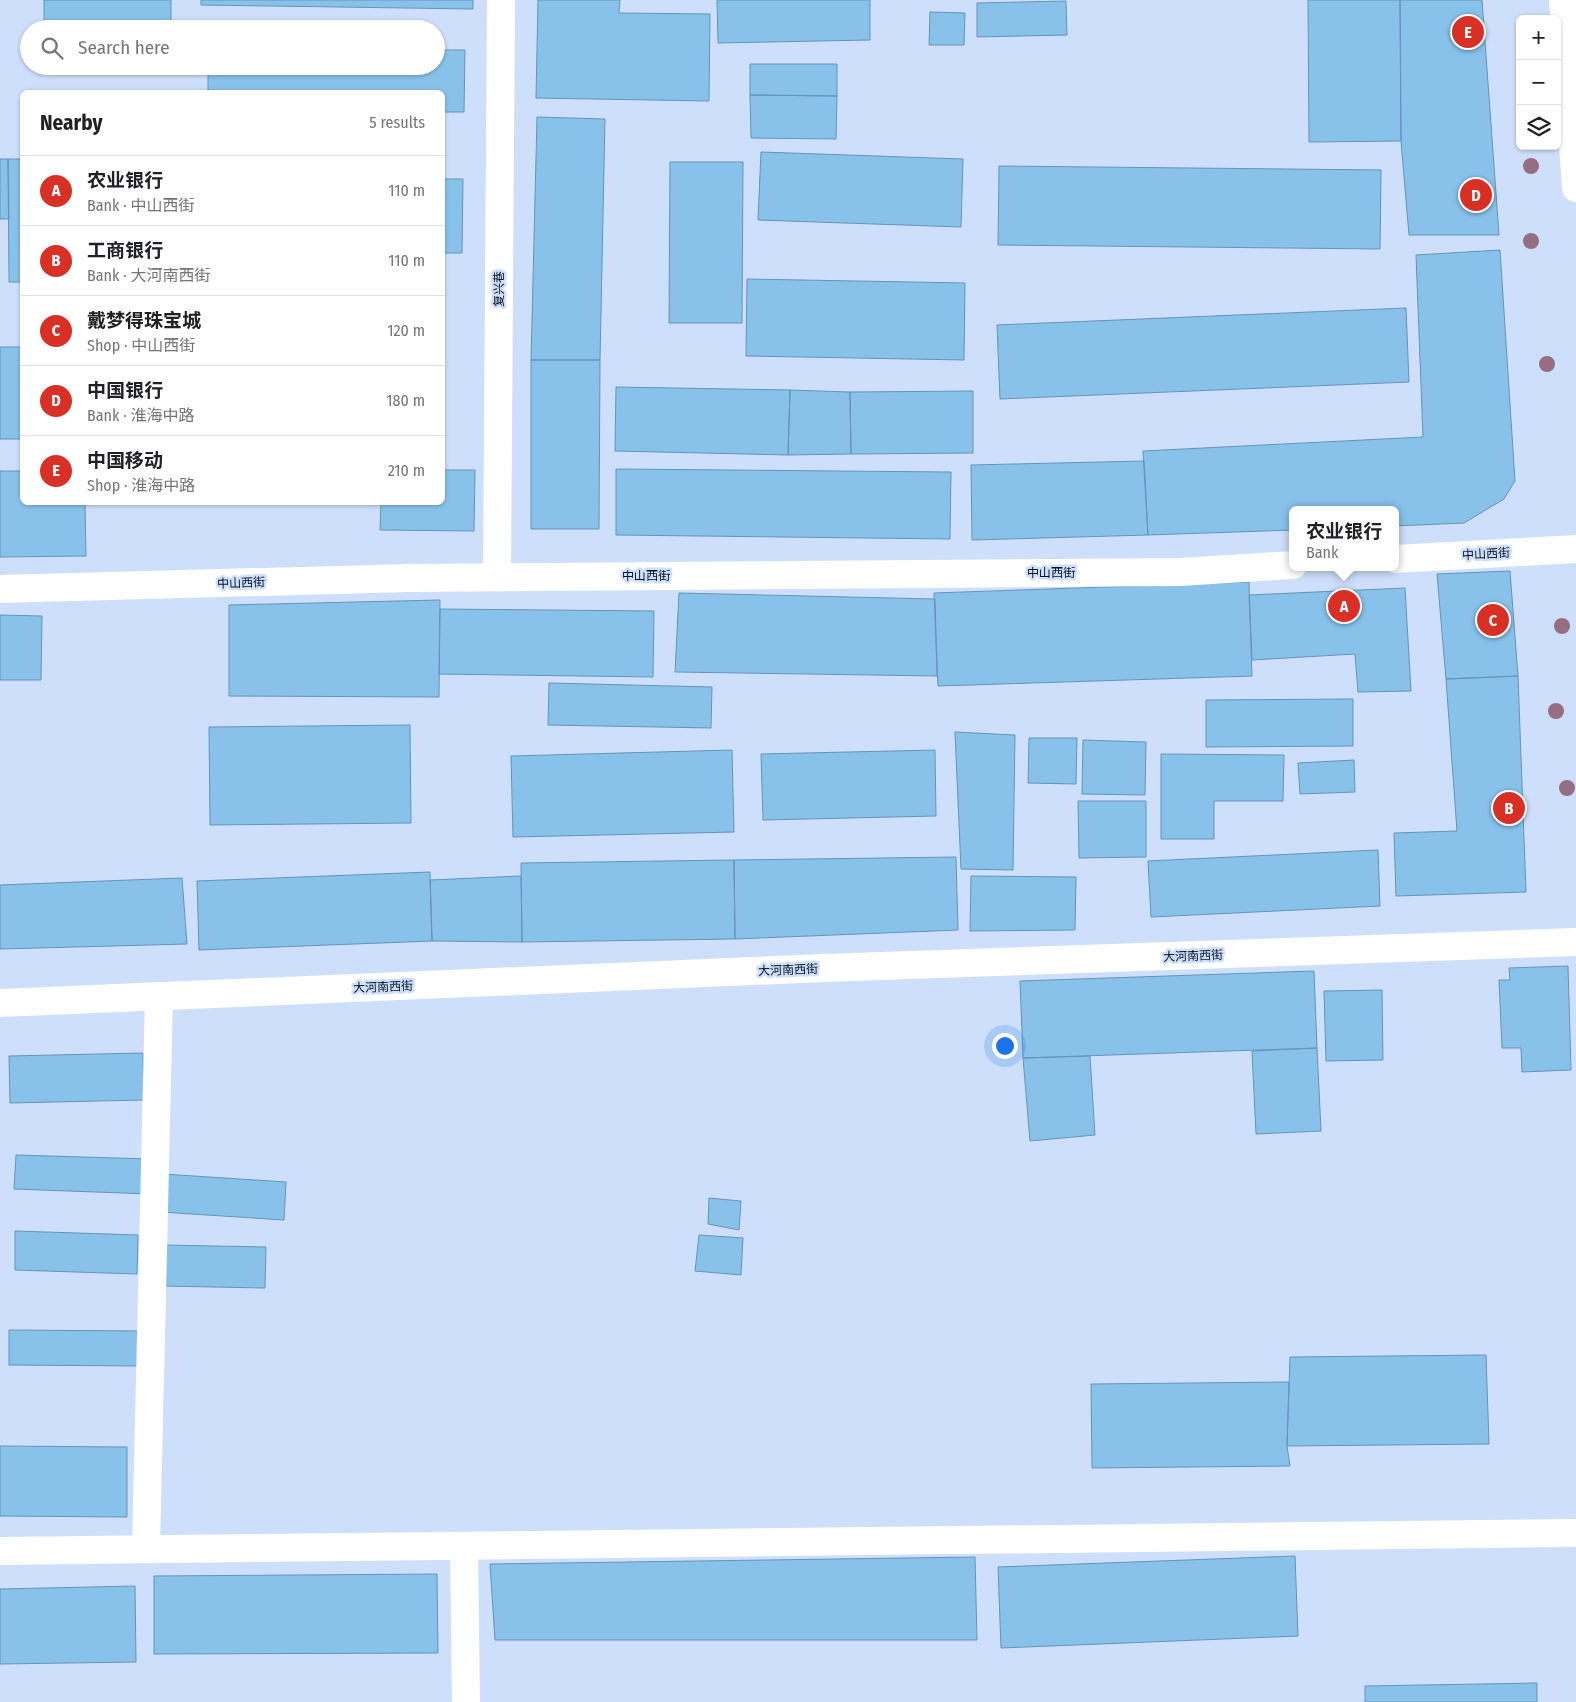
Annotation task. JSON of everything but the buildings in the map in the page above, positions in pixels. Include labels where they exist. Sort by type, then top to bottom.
[{"type":"street","name":"复兴巷","points":[[497,578],[502,0]]},
{"type":"street","points":[[1563,0],[1576,188]]},
{"type":"street","name":"中山西街","points":[[1399,559],[1576,549]]},
{"type":"street","name":"中山西街","points":[[0,589],[497,578],[1180,572],[1289,565]]},
{"type":"street","name":"大河南西街","points":[[0,1003],[814,969],[1576,942]]},
{"type":"street","points":[[146,1549],[159,996]]},
{"type":"street","points":[[0,1551],[1576,1533]]},
{"type":"street","points":[[464,1546],[466,1702]]},
{"type":"place","name":"中国移动","points":[[1468,32]]},
{"type":"place","name":"中国银行","points":[[1476,195]]},
{"type":"place","name":"农业银行","points":[[1344,606]]},
{"type":"place","name":"戴梦得珠宝城","points":[[1493,620]]},
{"type":"place","name":"工商银行","points":[[1509,808]]}]
